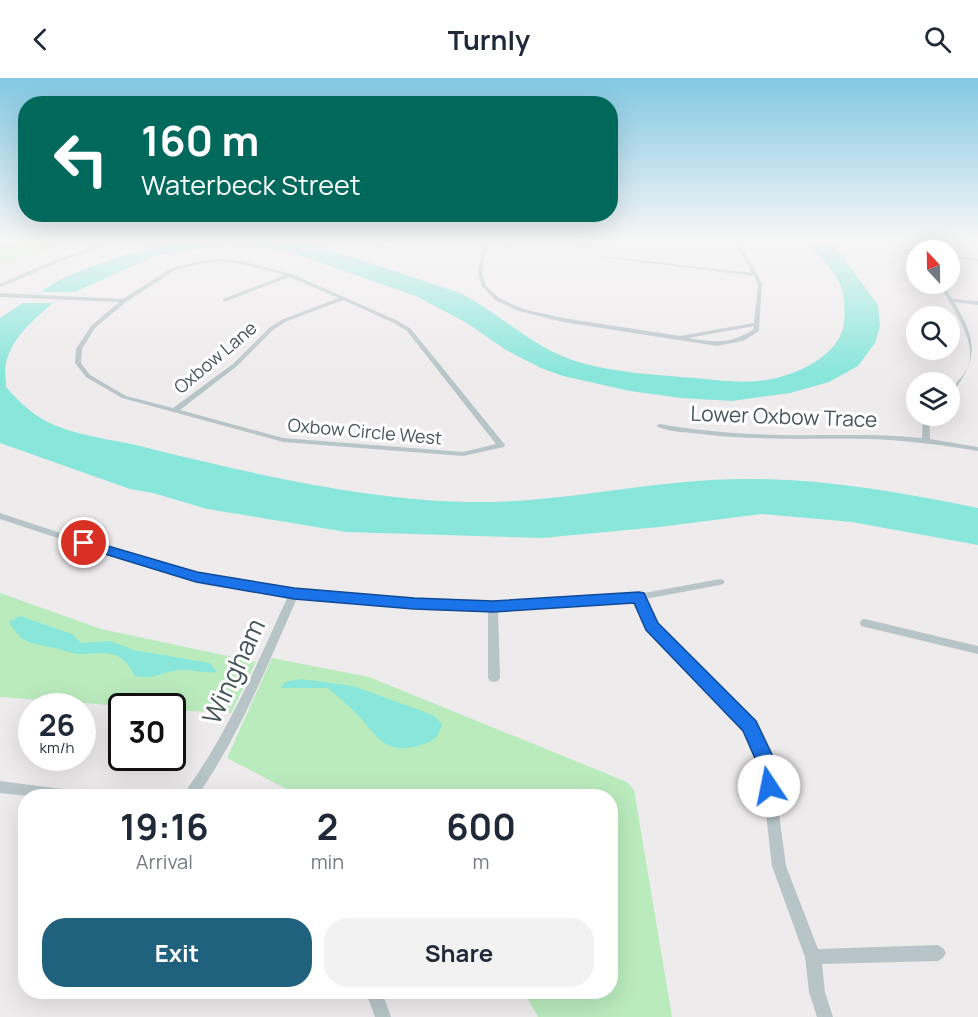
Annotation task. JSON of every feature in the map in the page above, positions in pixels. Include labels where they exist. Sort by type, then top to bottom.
[{"type":"street","name":"Oxbow Circle West","points":[[149,285],[124,301],[93,327],[79,349],[78,363],[88,376],[104,388],[124,397],[283,440],[463,454],[501,445],[409,330],[312,285]]},
{"type":"street","points":[[225,300],[264,285]]},
{"type":"street","points":[[484,285],[489,292],[521,310],[563,320],[706,343],[729,343],[750,336],[756,331],[760,285]]},
{"type":"street","points":[[947,294],[962,321],[972,348],[973,358],[960,382]]},
{"type":"street","points":[[0,295],[124,301]]},
{"type":"street","name":"Oxbow Lane","points":[[174,411],[235,365],[271,329],[283,321],[342,299]]},
{"type":"street","points":[[950,300],[978,303]]},
{"type":"street","points":[[674,338],[757,324]]},
{"type":"street","name":"Lower Oxbow Trace","points":[[660,426],[678,430],[754,436],[876,437],[978,448]]},
{"type":"street","points":[[926,426],[926,441]]},
{"type":"street","points":[[0,516],[103,550],[196,577],[294,594],[493,606],[639,597],[720,582]]},
{"type":"street","name":"Wingham","points":[[196,789],[206,776],[235,724],[294,594]]},
{"type":"street","points":[[639,597],[652,626],[750,726],[766,763],[779,866],[813,957],[817,992],[825,1017]]},
{"type":"street","points":[[493,606],[494,678]]},
{"type":"street","points":[[865,623],[978,650]]},
{"type":"street","points":[[0,787],[18,789]]},
{"type":"street","points":[[813,957],[938,953]]},
{"type":"street","points":[[377,999],[383,1017]]},
{"type":"green space","points":[[0,593],[101,629],[256,662],[231,713],[186,711],[186,693],[108,693],[108,705],[96,704],[96,693],[18,693],[18,698],[0,697]]},
{"type":"green space","points":[[272,658],[369,677],[627,782],[634,790],[672,1017],[538,1017],[528,999],[618,999],[618,789],[287,789],[227,758]]},
{"type":"water","points":[[51,285],[91,285],[75,292],[42,292]]},
{"type":"water","points":[[384,285],[435,285],[460,293],[549,350],[582,363],[638,373],[743,382],[770,379],[795,372],[807,367],[828,352],[842,332],[844,322],[844,301],[840,285],[863,285],[878,305],[880,326],[875,343],[858,366],[829,382],[790,393],[732,401],[681,398],[630,391],[563,376],[541,368],[506,350],[467,323],[416,296]]},
{"type":"water","points":[[23,303],[53,303],[38,315],[13,345],[5,366],[6,387],[39,417],[78,433],[314,485],[405,498],[448,501],[524,500],[717,480],[750,479],[836,484],[978,508],[978,545],[852,522],[762,514],[542,538],[346,532],[207,509],[153,493],[130,489],[0,443],[0,318]]},
{"type":"water","points":[[20,616],[72,634],[81,643],[110,641],[134,650],[210,663],[217,672],[179,670],[152,677],[141,677],[134,675],[124,660],[118,656],[104,653],[78,654],[28,642],[14,630],[9,622]]},
{"type":"water","points":[[301,679],[353,686],[433,715],[442,724],[441,728],[433,740],[426,743],[408,748],[388,745],[381,741],[353,710],[328,688],[281,688],[285,682]]},
{"type":"route","points":[[84,543],[196,577],[294,594],[493,606],[639,597],[652,626],[750,726],[766,763],[769,786]]}]
